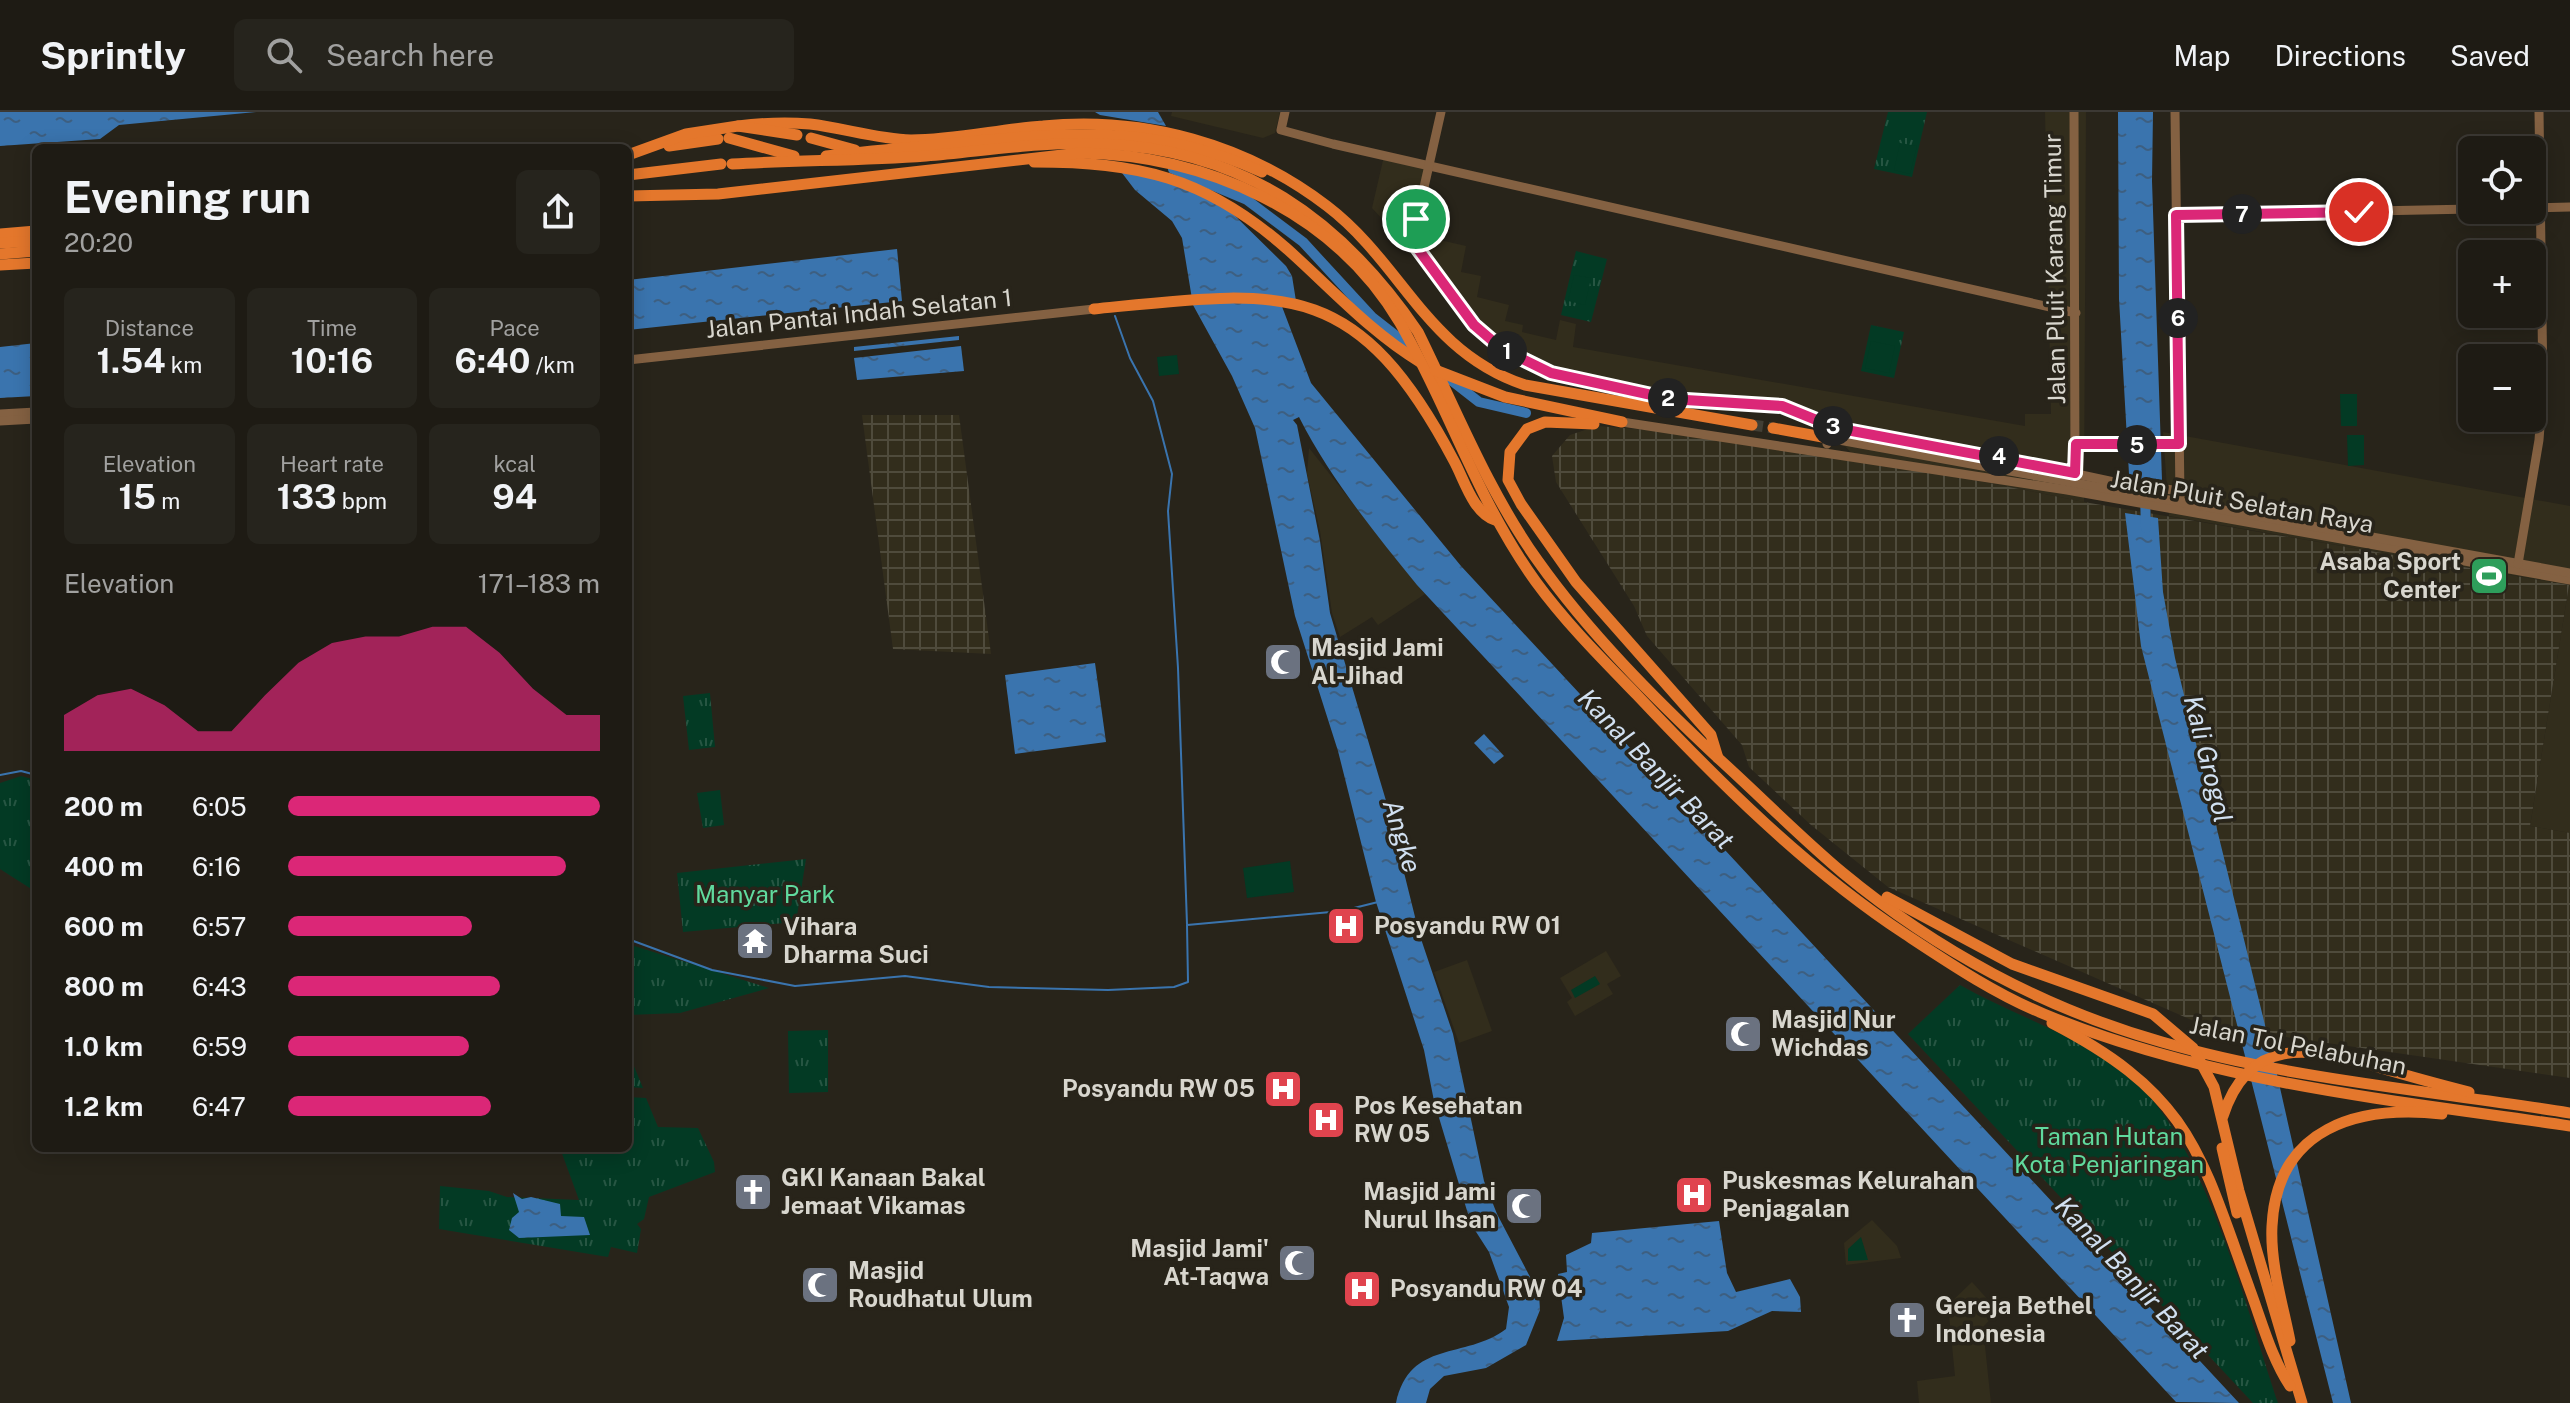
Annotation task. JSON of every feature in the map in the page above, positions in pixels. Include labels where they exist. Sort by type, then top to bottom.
[{"type":"highway","points":[[633,153],[686,134],[772,122],[812,124],[911,140],[1114,123],[1249,157],[1328,206],[1355,230],[1451,343],[1501,377],[1525,385],[1752,425]]},
{"type":"highway","points":[[738,126],[797,135]]},
{"type":"highway","points":[[632,175],[1063,133],[1168,151],[1229,174],[1298,206],[1349,246],[1386,288],[1415,328],[1509,516],[1560,591],[1628,667],[1718,758],[1826,857],[1911,913],[1998,957],[2153,1014],[2193,1048],[2214,1087],[2239,1191],[2304,1403]]},
{"type":"highway","points":[[811,138],[863,152]]},
{"type":"highway","points":[[633,153],[724,139],[758,144],[800,159],[845,162],[1104,138],[1175,139],[1271,176],[1332,218],[1389,280],[1410,310],[1415,328]]},
{"type":"highway","points":[[1080,158],[1133,167],[1180,181],[1216,198],[1285,247],[1394,346],[1462,382],[1557,410],[1622,422]]},
{"type":"highway","points":[[632,196],[718,194],[1006,159],[1156,159],[1229,174],[1295,216],[1347,259],[1384,301],[1412,347],[1496,520],[1525,566],[1568,621],[1675,736],[1760,817],[1876,914],[1987,986],[2094,1045],[2161,1098],[2191,1137],[2222,1207],[2273,1354],[2290,1386]]},
{"type":"highway","points":[[0,234],[32,231]]},
{"type":"highway","points":[[0,243],[32,241]]},
{"type":"highway","points":[[0,254],[32,251]]},
{"type":"highway","points":[[0,265],[32,263]]},
{"type":"highway","points":[[1094,309],[1174,299],[1249,296],[1303,306],[1343,324],[1389,359],[1430,417],[1478,506],[1487,517],[1496,520]]},
{"type":"highway","points":[[1622,422],[1545,422],[1527,429],[1514,441],[1507,462],[1508,480],[1550,553],[1626,654],[1628,667]]},
{"type":"highway","points":[[1773,428],[1828,438]]},
{"type":"highway","points":[[1536,526],[1599,610],[1711,735],[1718,758]]},
{"type":"highway","name":"Jalan Tol Pelabuhan","points":[[1826,857],[1884,904],[1966,958],[2069,1010],[2163,1042],[2273,1068],[2570,1113]]},
{"type":"highway","points":[[2032,1009],[2127,1044],[2218,1068],[2570,1126]]},
{"type":"highway","points":[[2295,1403],[2231,1192],[2222,1148],[2221,1123],[2241,1079],[2271,1057],[2314,1051],[2528,1106]]},
{"type":"highway","points":[[2304,1403],[2273,1240],[2275,1206],[2292,1163],[2325,1131],[2366,1113],[2506,1117]]},
{"type":"street","points":[[1285,112],[1281,130],[1428,167],[2076,313]]},
{"type":"street","points":[[1441,112],[1413,240],[1482,333],[1502,349],[1551,373],[1670,399],[1782,406],[1836,428],[2121,489]]},
{"type":"street","name":"Jalan Pluit Karang Timur","points":[[2074,112],[2075,478]]},
{"type":"street","points":[[2175,112],[2180,497]]},
{"type":"street","points":[[2538,136],[2539,112]]},
{"type":"street","points":[[2546,208],[2570,207]]},
{"type":"street","points":[[2176,215],[2458,209]]},
{"type":"street","points":[[2518,564],[2542,412],[2536,224]]},
{"type":"street","name":"Jalan Pantai Indah Selatan 1","points":[[632,360],[1094,309]]},
{"type":"street","points":[[0,414],[32,412]]},
{"type":"street","points":[[0,421],[32,419]]},
{"type":"street","name":"Jalan Pluit Selatan Raya","points":[[1622,422],[2121,489]]},
{"type":"street","points":[[1826,451],[1828,438]]},
{"type":"street","name":"Jalan Pluit Selatan Raya","points":[[1828,438],[2075,478],[2311,531],[2570,580]]},
{"type":"street","points":[[2076,444],[2179,444]]},
{"type":"street","name":"Jalan Pluit Selatan Raya","points":[[2160,498],[2180,497],[2311,531],[2570,573]]},
{"type":"shaded area","points":[[1172,112],[1280,112],[1275,133],[1263,138],[1171,116]]},
{"type":"shaded area","points":[[2045,112],[2086,112],[2084,502],[1854,456],[1834,434],[1762,397],[1672,396],[1561,374],[1493,340],[1372,208],[1384,156],[1432,168],[1424,214],[1445,219],[1440,240],[1466,246],[1461,272],[1481,276],[1477,297],[1509,305],[1505,321],[1523,325],[1522,332],[1556,340],[1560,320],[1576,324],[1573,347],[2025,426],[2025,414],[2051,414]]},
{"type":"shaded area","points":[[862,415],[959,415],[991,654],[893,649]]},
{"type":"shaded area","points":[[1597,426],[1663,431],[1854,456],[2084,502],[2569,585],[2530,826],[2570,833],[2570,1078],[2203,1025],[1888,887],[1811,825],[1749,767],[1742,745],[1647,636],[1634,606],[1556,482],[1552,456],[1570,435]]},
{"type":"shaded area","points":[[2163,432],[2570,506],[2570,833],[2530,826],[2569,585],[2169,516]]},
{"type":"shaded area","points":[[1309,448],[1425,594],[1378,625],[1372,617],[1340,637],[1332,613],[1320,531],[1307,474]]},
{"type":"shaded area","points":[[1606,951],[1621,976],[1607,984],[1613,994],[1575,1016],[1567,1002],[1572,998],[1560,978]]},
{"type":"shaded area","points":[[1467,960],[1492,1031],[1459,1043],[1434,972]]},
{"type":"shaded area","points":[[1872,1220],[1897,1246],[1901,1258],[1846,1265],[1844,1243]]},
{"type":"shaded area","points":[[1972,1282],[1998,1311],[1983,1327],[1991,1403],[1919,1403],[1917,1381],[1955,1376],[1948,1305]]},
{"type":"green space","points":[[1888,112],[1927,112],[1912,177],[1874,169]]},
{"type":"green space","points":[[1900,143],[1917,146],[1910,174],[1894,170]]},
{"type":"green space","points":[[1576,251],[1607,259],[1591,322],[1561,315]]},
{"type":"green space","points":[[1574,275],[1591,278],[1585,305],[1568,301]]},
{"type":"green space","points":[[1871,325],[1904,332],[1894,378],[1861,371]]},
{"type":"green space","points":[[1871,341],[1895,346],[1889,373],[1865,368]]},
{"type":"green space","points":[[1177,355],[1179,374],[1159,376],[1157,357]]},
{"type":"green space","points":[[2340,394],[2357,394],[2357,426],[2341,426]]},
{"type":"green space","points":[[2347,435],[2364,435],[2364,465],[2348,466]]},
{"type":"green space","points":[[710,693],[715,747],[689,750],[683,696]]},
{"type":"green space","points":[[21,776],[32,779],[32,889],[0,869],[0,783]]},
{"type":"green space","points":[[720,790],[724,825],[703,828],[697,793]]},
{"type":"green space","name":"Manyar Park","points":[[806,859],[796,922],[683,932],[677,873]]},
{"type":"green space","points":[[1290,861],[1294,892],[1247,898],[1243,868]]},
{"type":"green space","points":[[632,945],[769,988],[680,1013],[632,1015]]},
{"type":"green space","points":[[1595,976],[1600,984],[1575,998],[1571,990]]},
{"type":"green space","name":"Taman Hutan Kota Penjaringan","points":[[1960,985],[2098,1054],[2117,1066],[2147,1093],[2173,1130],[2197,1173],[2217,1220],[2278,1403],[2253,1403],[1908,1034]]},
{"type":"green space","points":[[828,1030],[828,1092],[789,1093],[788,1031]]},
{"type":"green space","points":[[632,1062],[643,1088],[632,1087]]},
{"type":"green space","points":[[632,1097],[646,1098],[658,1127],[698,1128],[714,1162],[715,1172],[649,1197],[644,1219],[637,1224],[641,1229],[637,1253],[611,1247],[608,1257],[439,1229],[440,1186],[489,1191],[507,1197],[579,1200],[561,1152],[632,1152]]},
{"type":"green space","points":[[1861,1237],[1868,1260],[1848,1261],[1848,1249]]},
{"type":"water","points":[[0,112],[256,112],[119,125],[100,139],[0,146]]},
{"type":"water","points":[[1095,112],[1158,112],[1166,126],[1100,115]]},
{"type":"water","points":[[2118,112],[2153,112],[2152,181],[2162,480],[2129,474],[2119,299]]},
{"type":"water","points":[[1119,169],[1181,183],[1225,206],[1286,266],[1292,276],[1296,301],[1278,296],[1311,383],[1461,566],[2239,1403],[2176,1402],[1417,585],[1339,483],[1299,417],[1293,420],[1297,425],[1320,541],[1330,613],[1387,804],[1419,933],[1453,1034],[1484,1181],[1497,1214],[1539,1294],[1540,1310],[1526,1345],[1486,1368],[1444,1376],[1430,1389],[1426,1403],[1396,1403],[1403,1383],[1413,1369],[1426,1360],[1473,1345],[1506,1329],[1509,1307],[1489,1252],[1471,1224],[1434,1101],[1424,1050],[1376,902],[1338,751],[1295,616],[1255,428],[1232,376],[1193,305],[1182,238],[1172,221],[1135,190]]},
{"type":"water","points":[[897,249],[902,301],[632,330],[632,280]]},
{"type":"water","points":[[959,336],[959,340],[854,351],[854,347]]},
{"type":"water","points":[[32,343],[32,396],[0,398],[0,347]]},
{"type":"water","points":[[961,346],[964,371],[857,380],[854,358]]},
{"type":"water","points":[[2125,513],[2158,518],[2163,592],[2175,658],[2276,1070],[2351,1403],[2333,1403],[2141,646]]},
{"type":"water","points":[[1095,663],[1106,742],[1015,754],[1005,675]]},
{"type":"water","points":[[1484,734],[1504,756],[1494,764],[1474,743]]},
{"type":"water","points":[[513,1193],[522,1199],[531,1197],[560,1204],[561,1216],[584,1217],[590,1235],[519,1238],[509,1230],[512,1218],[519,1212]]},
{"type":"water","points":[[1719,1221],[1727,1273],[1736,1292],[1790,1279],[1800,1297],[1801,1312],[1772,1311],[1728,1331],[1557,1341],[1564,1318],[1558,1274],[1567,1272],[1566,1255],[1591,1243],[1592,1233]]},
{"type":"waterway","points":[[1173,169],[1247,200],[1303,242],[1372,317],[1413,349]]},
{"type":"waterway","points":[[1115,316],[1130,358],[1153,401],[1172,474],[1168,511],[1178,668],[1187,924]]},
{"type":"waterway","points":[[1447,377],[1479,402],[1526,413]]},
{"type":"waterway","name":"Kali Grogol","points":[[2144,464],[2146,528]]},
{"type":"waterway","points":[[0,775],[21,771],[32,774]]},
{"type":"waterway","points":[[632,940],[712,970],[795,986],[905,976],[989,987],[1108,990],[1174,987],[1188,982],[1187,925],[1342,911],[1378,902]]},
{"type":"tunnel","points":[[1752,425],[1773,428]]},
{"type":"place","name":"Asaba Sport Center","points":[[2489,576]]},
{"type":"place","name":"Masjid Jami Al-Jihad","points":[[1283,662]]},
{"type":"place","name":"Posyandu RW 01","points":[[1346,926]]},
{"type":"place","name":"Vihara Dharma Suci","points":[[755,941]]},
{"type":"place","name":"Masjid Nur Wichdas","points":[[1743,1034]]},
{"type":"place","name":"Posyandu RW 05","points":[[1283,1089]]},
{"type":"place","name":"Pos Kesehatan RW 05","points":[[1326,1120]]},
{"type":"place","name":"GKI Kanaan Bakal Jemaat Vikamas","points":[[753,1192]]},
{"type":"place","name":"Puskesmas Kelurahan Penjagalan","points":[[1694,1195]]},
{"type":"place","name":"Masjid Jami Nurul Ihsan","points":[[1524,1206]]},
{"type":"place","name":"Masjid Jami' At-Taqwa","points":[[1297,1263]]},
{"type":"place","name":"Masjid Roudhatul Ulum","points":[[820,1285]]},
{"type":"place","name":"Posyandu RW 04","points":[[1362,1289]]},
{"type":"place","name":"Gereja Bethel Indonesia","points":[[1907,1320]]},
{"type":"route","points":[[1416,219],[1415,245],[1474,325],[1502,349],[1551,373],[1670,399],[1782,406],[1836,428],[2075,473],[2076,444],[2179,444],[2176,215],[2359,212]]},
{"type":"water label","name":"Kanal Banjir Barat","points":[[1656,769]]},
{"type":"water label","name":"Angke","points":[[1402,836]]},
{"type":"water label","name":"Kanal Banjir Barat","points":[[2132,1278]]}]
